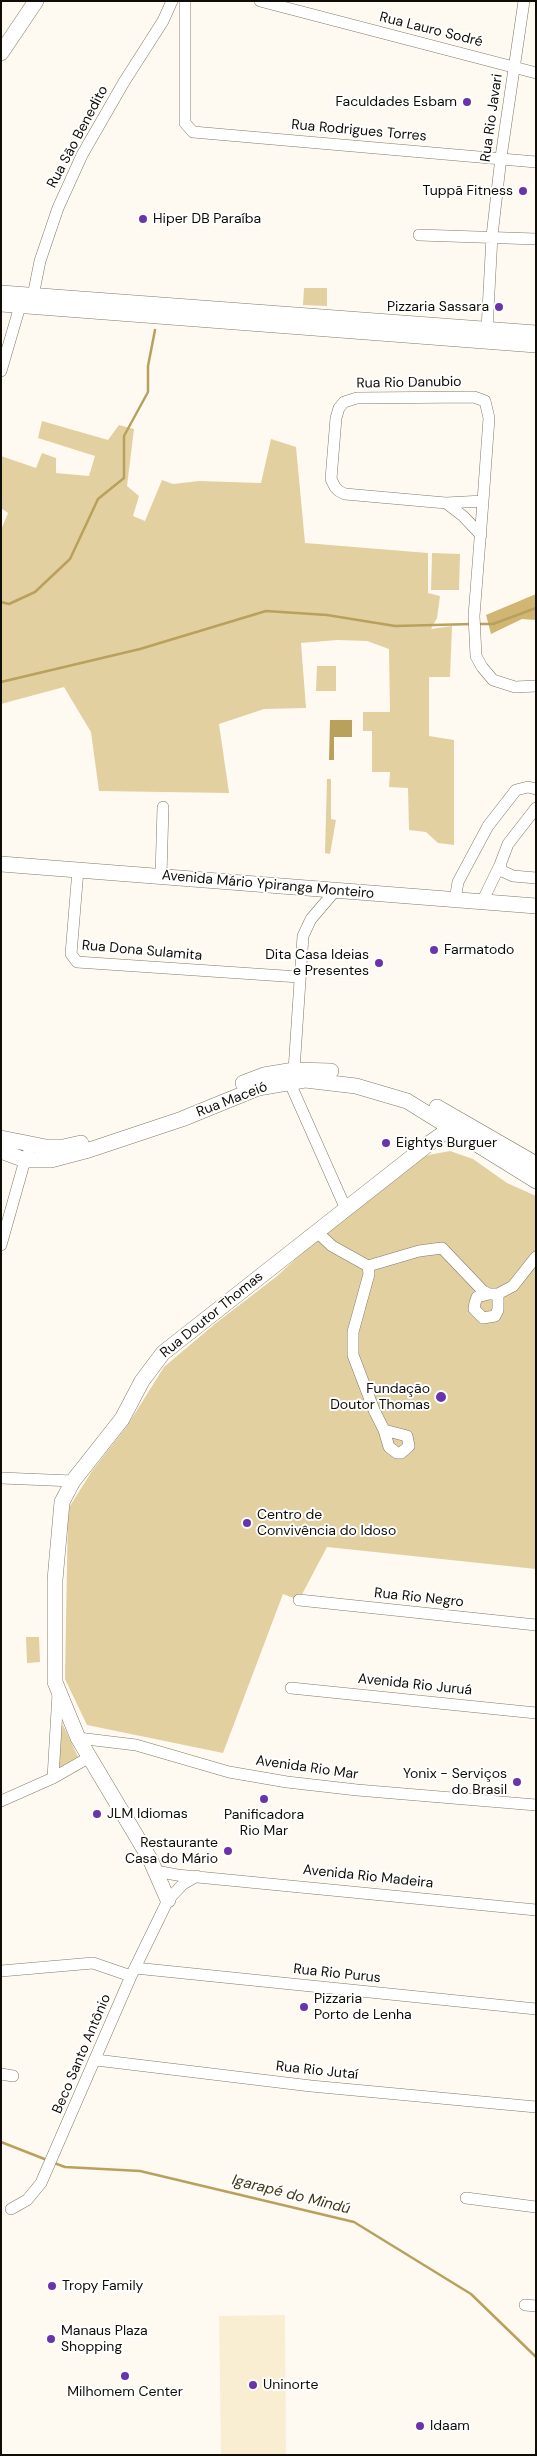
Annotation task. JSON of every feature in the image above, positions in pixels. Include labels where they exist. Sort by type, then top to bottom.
[{"type":"main road","points":[[1,53],[36,1]]},
{"type":"main road","points":[[1,293],[536,332]]},
{"type":"main road","points":[[1,304],[536,345]]},
{"type":"main road","name":"Avenida Mário Ypiranga Monteiro","points":[[1,864],[536,906]]},
{"type":"main road","name":"Rua Maceió","points":[[10,1156],[51,1160],[89,1150],[182,1119],[292,1076],[333,1071],[389,1085],[412,1094],[536,1181]]},
{"type":"main road","name":"Rua Maceió","points":[[1,1138],[32,1145],[63,1147],[77,1144],[168,1114],[264,1075],[292,1076],[356,1086],[407,1101],[454,1130]]},
{"type":"main road","points":[[430,1142],[434,1133],[434,1117]]},
{"type":"main road","name":"Rua Doutor Thomas","points":[[168,1900],[156,1871],[88,1758],[58,1693],[55,1682],[54,1650],[60,1511],[66,1493],[73,1481],[122,1419],[142,1381],[163,1353],[345,1208],[420,1152],[430,1142],[445,1132],[454,1130],[470,1133]]},
{"type":"main road","name":"Rua Maceió","points":[[470,1133],[536,1164]]},
{"type":"main road","name":"Rua Doutor Thomas","points":[[420,1152],[470,1133]]},
{"type":"street","name":"Rua São Benedito","points":[[33,296],[40,261],[58,208],[82,155],[124,82],[163,21],[172,1]]},
{"type":"street","name":"Rua Rodrigues Torres","points":[[185,1],[185,123],[193,132],[501,157],[536,162]]},
{"type":"street","name":"Rua Lauro Sodré","points":[[260,1],[536,73]]},
{"type":"street","name":"Rua Rio Javari","points":[[487,328],[492,236],[501,157],[524,1]]},
{"type":"street","points":[[418,235],[492,236],[536,239]]},
{"type":"street","points":[[1,372],[20,306]]},
{"type":"street","name":"Rua Rio Danubio","points":[[483,502],[446,503],[345,494],[335,488],[332,479],[336,418],[339,408],[344,402],[357,398],[474,397],[485,401],[488,418],[483,502],[474,616],[476,656],[493,680],[515,687],[536,686]]},
{"type":"street","points":[[446,503],[480,535]]},
{"type":"street","points":[[455,900],[458,882],[488,826],[516,790],[528,787],[536,789]]},
{"type":"street","points":[[161,876],[163,807]]},
{"type":"street","points":[[482,902],[508,844],[536,808]]},
{"type":"street","points":[[500,865],[502,871],[513,876],[536,878]]},
{"type":"street","name":"Rua Dona Sulamita","points":[[78,870],[71,954],[77,962],[299,977]]},
{"type":"street","points":[[335,891],[311,919],[303,936],[292,1076],[345,1208]]},
{"type":"street","points":[[1,1245],[10,1156],[32,1145]]},
{"type":"street","points":[[316,1231],[332,1246],[368,1266],[419,1251],[442,1248],[482,1291],[493,1294],[513,1286],[536,1257]]},
{"type":"street","points":[[368,1266],[370,1274],[353,1332],[353,1355],[374,1410],[384,1430]]},
{"type":"street","points":[[1,1478],[73,1481]]},
{"type":"street","name":"Rua Rio Negro","points":[[300,1600],[536,1625]]},
{"type":"street","name":"Avenida Rio Juruá","points":[[291,1688],[536,1712]]},
{"type":"street","name":"Rua Doutor Thomas","points":[[53,1778],[58,1693]]},
{"type":"street","name":"Avenida Rio Mar","points":[[78,1738],[136,1745],[229,1772],[287,1782],[357,1790],[536,1805]]},
{"type":"street","points":[[1,1801],[53,1778],[88,1758]]},
{"type":"street","name":"Avenida Rio Madeira","points":[[156,1871],[536,1910]]},
{"type":"street","points":[[168,1900],[183,1884],[197,1876]]},
{"type":"street","name":"Beco Santo Antônio","points":[[11,2209],[27,2200],[41,2183],[133,1972],[168,1900]]},
{"type":"street","name":"Rua Rio Purus","points":[[1,1971],[93,1963],[133,1972],[536,2009]]},
{"type":"street","name":"Rua Rio Jutaí","points":[[96,2060],[311,2086],[536,2107]]},
{"type":"street","points":[[1,2074],[13,2076]]},
{"type":"street","points":[[466,2198],[536,2207]]},
{"type":"shaded area","points":[[304,288],[327,288],[327,306],[303,305]]},
{"type":"shaded area","points":[[42,421],[108,440],[119,425],[134,429],[127,486],[139,496],[133,516],[145,521],[162,480],[173,484],[199,481],[261,483],[271,439],[296,447],[305,543],[428,553],[428,593],[440,596],[437,618],[431,629],[452,626],[450,677],[429,677],[429,736],[454,740],[454,845],[438,843],[426,832],[409,830],[408,788],[389,787],[390,772],[372,772],[372,731],[363,731],[363,712],[390,712],[389,649],[367,641],[337,640],[301,643],[306,708],[264,709],[219,724],[229,793],[99,791],[91,732],[64,687],[1,704],[1,530],[8,513],[1,508],[1,456],[36,468],[42,453],[56,458],[56,473],[89,476],[95,456],[38,438]]},
{"type":"shaded area","points":[[432,553],[460,554],[459,590],[431,590]]},
{"type":"shaded area","points":[[536,594],[536,620],[522,619],[491,634],[486,615]]},
{"type":"shaded area","points":[[317,666],[336,666],[336,691],[316,691]]},
{"type":"shaded area","points":[[330,720],[352,720],[352,737],[334,737],[334,760],[329,760]]},
{"type":"shaded area","points":[[327,779],[331,779],[331,819],[336,820],[330,854],[325,853]]},
{"type":"shaded area","points":[[450,1151],[473,1159],[507,1183],[536,1196],[536,1569],[327,1547],[299,1600],[283,1594],[223,1753],[87,1725],[65,1679],[68,1509],[92,1471],[127,1426],[164,1367],[216,1323],[276,1277],[327,1230],[423,1156]]},
{"type":"shaded area","points":[[26,1637],[39,1637],[40,1662],[27,1663]]},
{"type":"shaded area","points":[[63,1725],[78,1757],[58,1768],[58,1727]]},
{"type":"shaded area","name":"Uninorte","points":[[285,2315],[286,2455],[221,2455],[219,2316]]},
{"type":"waterway","points":[[1,602],[9,604],[35,592],[70,559],[98,499],[124,478],[124,436],[148,392],[148,366],[155,330]]},
{"type":"waterway","points":[[478,624],[493,624],[536,608]]},
{"type":"waterway","points":[[1,682],[140,649],[266,611],[327,615],[395,626],[472,624]]},
{"type":"waterway","name":"Igarapé do Mindú","points":[[1,2142],[47,2160]]},
{"type":"waterway","name":"Igarapé do Mindú","points":[[54,2163],[65,2167],[140,2171],[354,2222],[471,2294],[536,2357]]},
{"type":"place","name":"Faculdades Esbam","points":[[467,102]]},
{"type":"place","name":"Tuppã Fitness","points":[[523,191]]},
{"type":"place","name":"Hiper DB Paraíba","points":[[143,219]]},
{"type":"place","name":"Pizzaria Sassara","points":[[499,307]]},
{"type":"place","name":"Farmatodo","points":[[434,950]]},
{"type":"place","name":"Dita Casa Ideias e Presentes","points":[[379,963]]},
{"type":"place","name":"Eightys Burguer","points":[[386,1143]]},
{"type":"place","name":"Fundação Doutor Thomas","points":[[441,1397]]},
{"type":"place","name":"Centro de Convivência do Idoso","points":[[247,1523]]},
{"type":"place","name":"Yonix - Serviços do Brasil","points":[[517,1782]]},
{"type":"place","name":"Panificadora Rio Mar","points":[[264,1799]]},
{"type":"place","name":"JLM Idiomas","points":[[97,1814]]},
{"type":"place","name":"Restaurante Casa do Mário","points":[[228,1851]]},
{"type":"place","name":"Pizzaria Porto de Lenha","points":[[304,2007]]},
{"type":"place","name":"Tropy Family","points":[[52,2286]]},
{"type":"place","name":"Manaus Plaza Shopping","points":[[51,2339]]},
{"type":"place","name":"Milhomem Center","points":[[125,2376]]},
{"type":"place","name":"Uninorte","points":[[253,2385]]},
{"type":"place","name":"Idaam","points":[[420,2426]]}]
